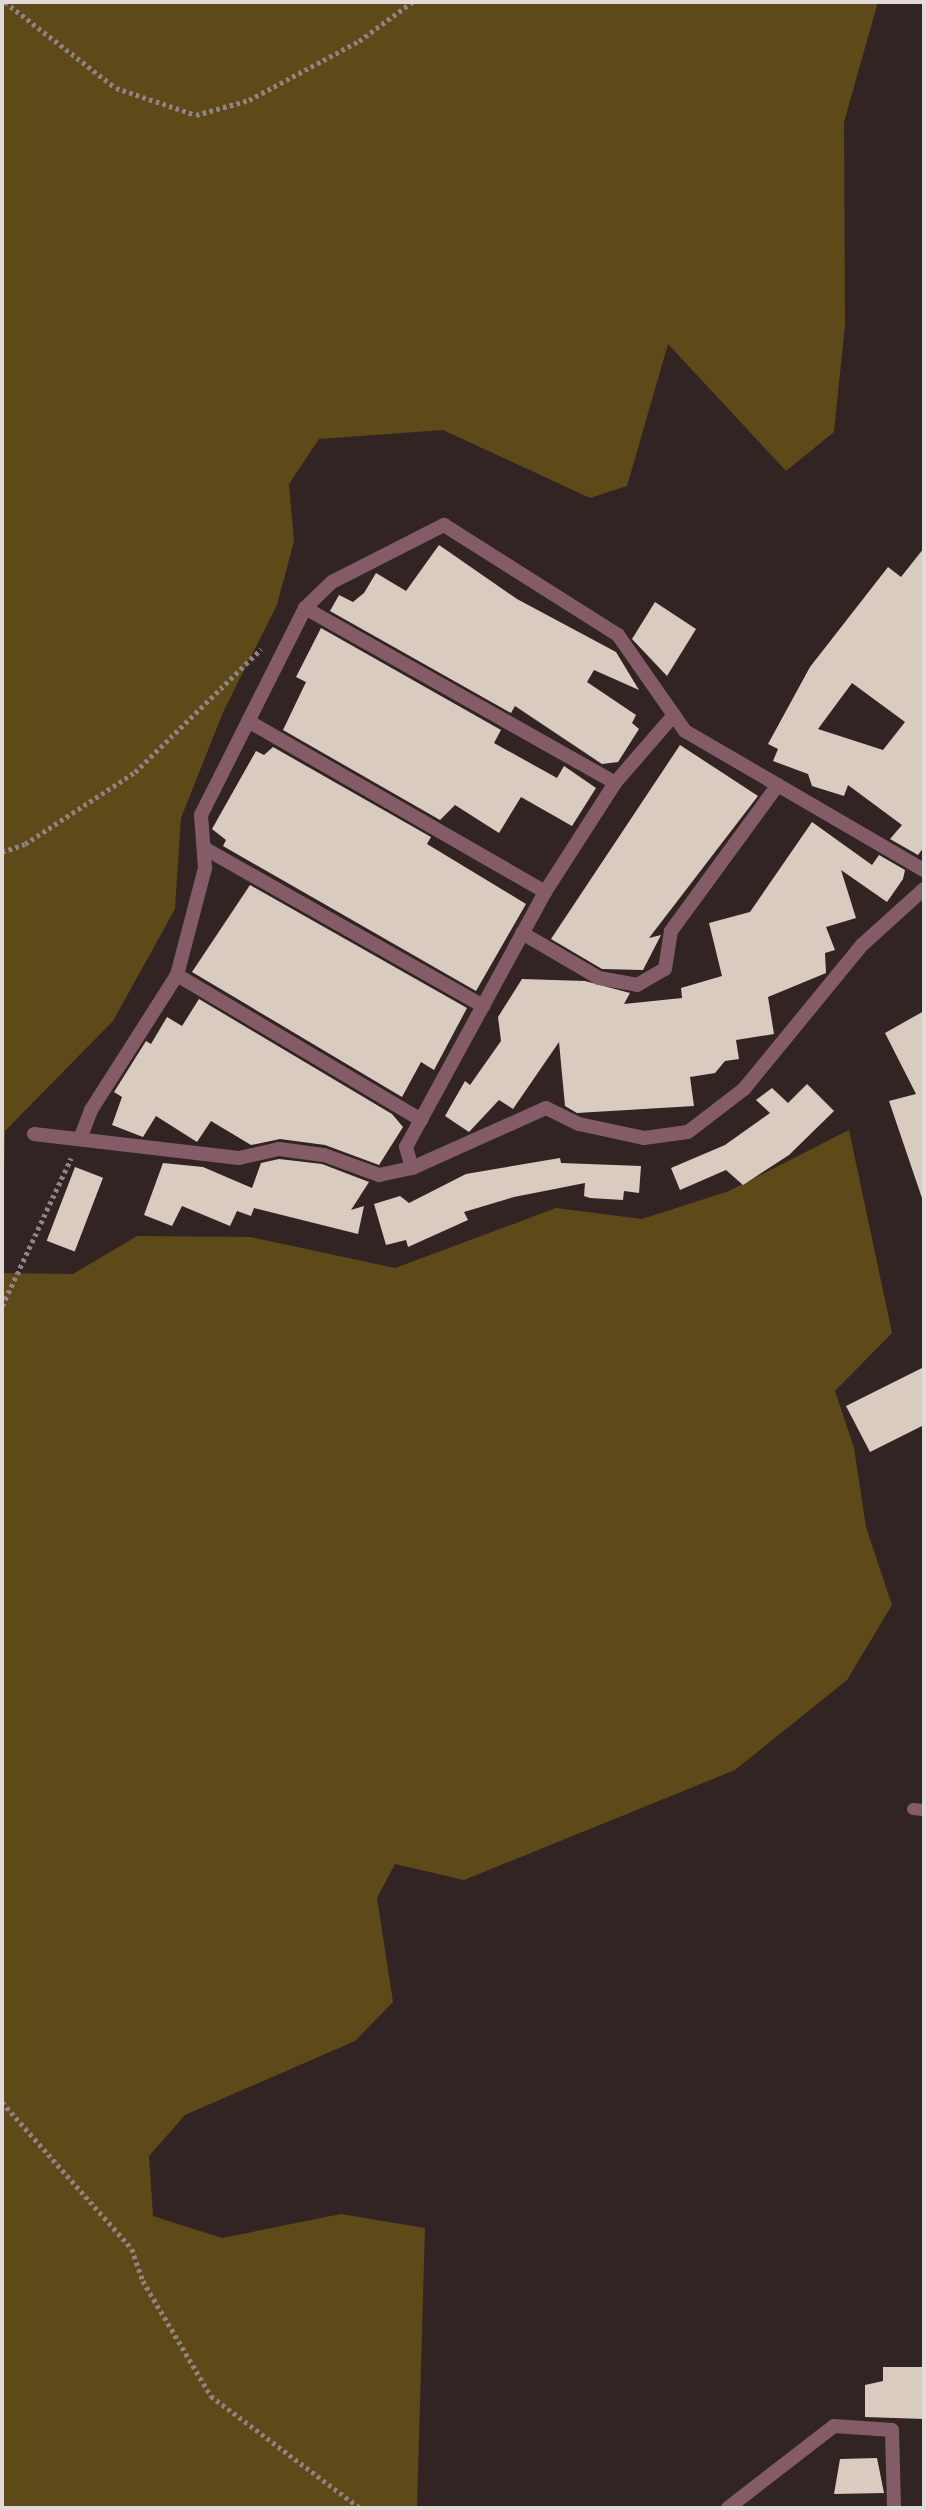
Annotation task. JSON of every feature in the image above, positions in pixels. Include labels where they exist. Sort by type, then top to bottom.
[{"type":"street","points":[[80,1139],[91,1110],[177,975],[195,924],[204,848],[201,815],[305,608],[332,582],[444,525],[618,635],[685,731],[924,870]]},
{"type":"street","points":[[305,608],[615,783]]},
{"type":"street","points":[[412,1168],[406,1147],[545,892],[615,783],[674,715]]},
{"type":"street","points":[[248,721],[545,892]]},
{"type":"street","points":[[522,933],[599,978],[637,985],[665,970],[671,931],[778,785]]},
{"type":"street","points":[[204,848],[483,1006]]},
{"type":"street","points":[[34,1134],[239,1158],[279,1149],[324,1155],[379,1175],[412,1168],[546,1108],[579,1124],[644,1138],[688,1132],[744,1089],[862,945],[924,889]]},
{"type":"street","points":[[177,975],[421,1121]]},
{"type":"street","points":[[728,2508],[834,2426],[892,2430],[894,2508]]},
{"type":"path","points":[[5,2],[116,88],[196,115],[249,100],[359,41],[412,2]]},
{"type":"path","points":[[2,852],[25,844],[135,772],[265,646]]},
{"type":"path","points":[[2,1306],[80,1139]]},
{"type":"path","points":[[2,2102],[132,2249],[143,2281],[211,2396],[360,2508]]},
{"type":"shaded area","points":[[2,2],[878,2],[844,122],[845,325],[834,432],[786,471],[668,344],[627,486],[590,498],[443,430],[319,439],[289,484],[294,541],[277,605],[224,710],[181,818],[175,909],[113,1021],[5,1131],[2,1273]]},
{"type":"shaded area","points":[[849,1130],[892,1333],[835,1391],[854,1448],[866,1527],[892,1605],[847,1680],[735,1770],[464,1880],[395,1864],[377,1898],[393,2002],[355,2041],[185,2115],[149,2156],[153,2216],[222,2238],[341,2214],[425,2228],[417,2508],[2,2508],[2,1273],[73,1274],[137,1236],[250,1237],[395,1268],[556,1208],[642,1219],[729,1191]]},
{"type":"building","points":[[439,545],[517,599],[616,652],[639,690],[594,670],[587,682],[636,715],[632,723],[639,729],[618,762],[602,764],[515,706],[511,713],[330,611],[339,595],[353,602],[364,593],[376,573],[406,591]]},
{"type":"building","points":[[924,548],[924,847],[918,855],[890,839],[902,825],[848,785],[844,796],[812,786],[808,774],[773,761],[778,749],[768,744],[810,667],[888,567],[901,577]],"holes":[[[852,683],[905,722],[883,750],[818,729]]]},
{"type":"building","points":[[655,602],[696,629],[667,676],[632,639]]},
{"type":"building","points":[[321,628],[501,730],[494,743],[557,778],[564,766],[596,788],[572,826],[521,797],[499,833],[455,805],[440,820],[283,730],[306,682],[296,677]]},
{"type":"building","points":[[680,745],[758,796],[649,938],[661,935],[643,970],[602,969],[551,939]]},
{"type":"building","points":[[273,747],[431,837],[427,844],[526,904],[476,991],[223,846],[226,840],[212,829],[256,751],[264,755]]},
{"type":"building","points":[[812,822],[872,865],[879,855],[905,870],[903,879],[887,902],[841,870],[856,918],[826,927],[835,950],[825,953],[826,973],[768,997],[774,1034],[736,1040],[739,1059],[725,1061],[715,1073],[690,1077],[694,1106],[577,1113],[565,1106],[559,1042],[513,1109],[499,1100],[469,1132],[445,1116],[465,1081],[470,1085],[501,1041],[498,1017],[522,979],[585,981],[630,993],[624,1004],[682,998],[681,988],[722,976],[709,923],[750,912]]},
{"type":"building","points":[[250,885],[467,1008],[434,1070],[421,1062],[402,1097],[192,972]]},
{"type":"building","points":[[199,999],[392,1114],[403,1127],[379,1165],[325,1145],[280,1139],[251,1145],[211,1121],[197,1142],[156,1116],[143,1137],[112,1125],[122,1097],[114,1092],[146,1041],[151,1044],[167,1017],[182,1026]]},
{"type":"building","points":[[924,1011],[924,1204],[889,1101],[916,1094],[885,1033]]},
{"type":"building","points":[[807,1084],[834,1111],[789,1155],[743,1185],[726,1170],[680,1190],[671,1168],[725,1145],[770,1113],[756,1100],[772,1088],[788,1103]]},
{"type":"building","points":[[560,1158],[561,1163],[641,1166],[639,1193],[624,1191],[623,1200],[590,1198],[584,1196],[585,1183],[514,1197],[464,1212],[468,1220],[408,1247],[406,1240],[386,1245],[374,1204],[400,1196],[409,1203],[466,1174]]},
{"type":"building","points":[[279,1159],[322,1164],[369,1182],[351,1210],[364,1206],[358,1234],[254,1208],[251,1216],[237,1211],[230,1226],[182,1206],[172,1226],[144,1215],[163,1163],[203,1167],[252,1188],[261,1163]]},
{"type":"building","points":[[75,1167],[103,1178],[75,1252],[47,1241]]},
{"type":"building","points":[[924,1367],[924,1425],[870,1452],[846,1406]]},
{"type":"building","points":[[883,2367],[924,2367],[924,2419],[865,2417],[865,2385],[883,2381]]},
{"type":"building","points":[[877,2458],[884,2493],[834,2494],[840,2459]]}]
